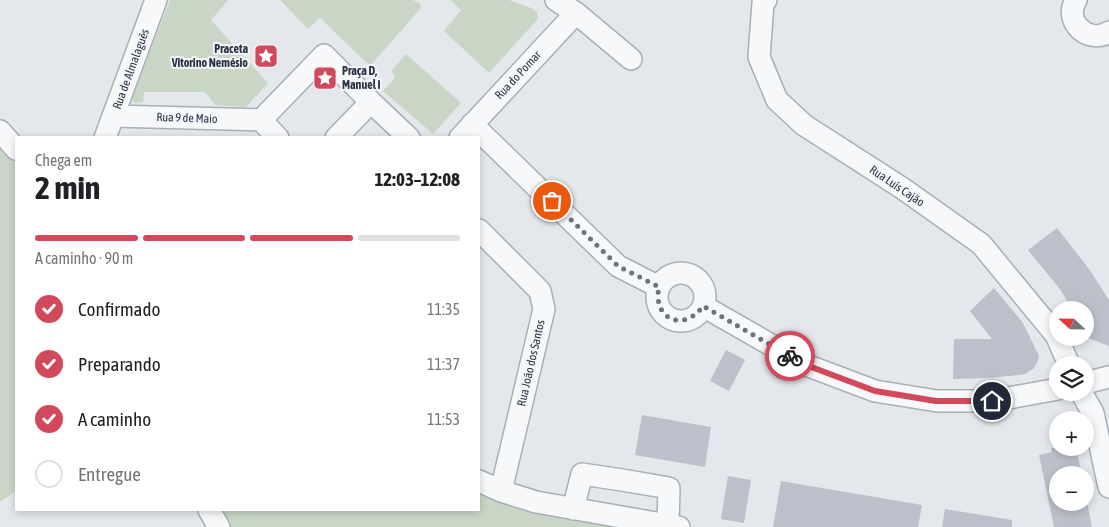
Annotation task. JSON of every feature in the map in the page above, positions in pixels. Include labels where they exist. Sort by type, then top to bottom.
[{"type":"street","name":"Rua de Almalaguês","points":[[106,136],[156,0]]},
{"type":"street","points":[[556,0],[576,13],[631,59]]},
{"type":"street","name":"Rua Luís Cajão","points":[[766,0],[763,3],[759,57],[777,100],[804,125],[902,188],[981,244],[1056,335],[1064,356]]},
{"type":"street","points":[[1072,1],[1074,21],[1079,29],[1086,34],[1095,36],[1105,35],[1109,32]]},
{"type":"street","name":"Rua do Pomar","points":[[466,131],[576,13]]},
{"type":"street","points":[[276,136],[261,120],[324,55],[407,136]]},
{"type":"street","points":[[338,136],[371,102]]},
{"type":"street","name":"Rua 9 de Maio","points":[[113,116],[261,120]]},
{"type":"street","points":[[0,131],[15,148]]},
{"type":"street","points":[[480,143],[618,266],[659,287]]},
{"type":"street","name":"Rua João dos Santos","points":[[480,231],[540,292],[544,309],[501,491]]},
{"type":"street","points":[[681,272],[691,274],[704,288],[703,306],[698,314],[690,319],[681,321],[671,319],[659,306],[657,296],[659,287],[664,279],[672,274],[681,272]]},
{"type":"street","points":[[703,306],[806,365],[875,391],[936,401],[992,401],[1049,391]]},
{"type":"street","points":[[1094,381],[1109,377]]},
{"type":"street","points":[[1086,401],[1093,413],[1109,487]]},
{"type":"street","points":[[480,481],[501,491],[536,502],[573,509],[674,526],[669,488],[622,480],[582,474],[573,509]]},
{"type":"street","points":[[210,511],[219,527]]},
{"type":"green space","points":[[170,0],[228,0],[211,20],[268,83],[246,107],[215,105],[205,92],[144,92],[143,102],[135,103],[132,101]]},
{"type":"green space","points":[[280,0],[413,0],[420,3],[421,8],[370,66],[320,18],[308,29]]},
{"type":"green space","points":[[450,0],[509,0],[531,8],[537,12],[538,19],[489,73],[444,31],[461,10]]},
{"type":"green space","points":[[406,54],[461,103],[433,134],[383,91],[395,78],[391,71]]},
{"type":"green space","points":[[0,131],[15,148],[15,492],[0,502]]},
{"type":"green space","points":[[480,493],[519,509],[613,527],[227,527],[216,511],[480,511]]},
{"type":"building","points":[[1057,228],[1089,269],[1109,300],[1109,346],[1094,340],[1094,301],[1067,301],[1028,250]]},
{"type":"building","points":[[994,288],[1023,323],[1039,356],[1037,363],[1033,369],[1025,374],[953,379],[954,339],[992,339],[970,311]]},
{"type":"building","points":[[726,350],[745,360],[729,391],[710,381]]},
{"type":"building","points":[[642,415],[711,427],[705,467],[635,455]]},
{"type":"building","points":[[1049,453],[1049,456],[1078,456],[1080,466],[1049,466],[1049,503],[1039,455]]},
{"type":"building","points":[[728,476],[751,480],[744,523],[721,519]]},
{"type":"building","points":[[781,481],[922,505],[918,527],[773,527]]},
{"type":"building","points":[[945,509],[1012,520],[1012,527],[942,527]]},
{"type":"building","points":[[1051,511],[1089,511],[1092,527],[1054,527]]},
{"type":"way so far","points":[[552,201],[618,266],[659,287],[657,296],[659,306],[671,319],[681,321],[690,319],[698,314],[703,306],[790,356]]},
{"type":"place","name":"Praceta Vitorino Nemésio","points":[[266,56]]},
{"type":"place","name":"Praça D, Manuel I","points":[[325,78]]},
{"type":"route","points":[[790,356],[806,365],[875,391],[936,401],[992,401]]}]
